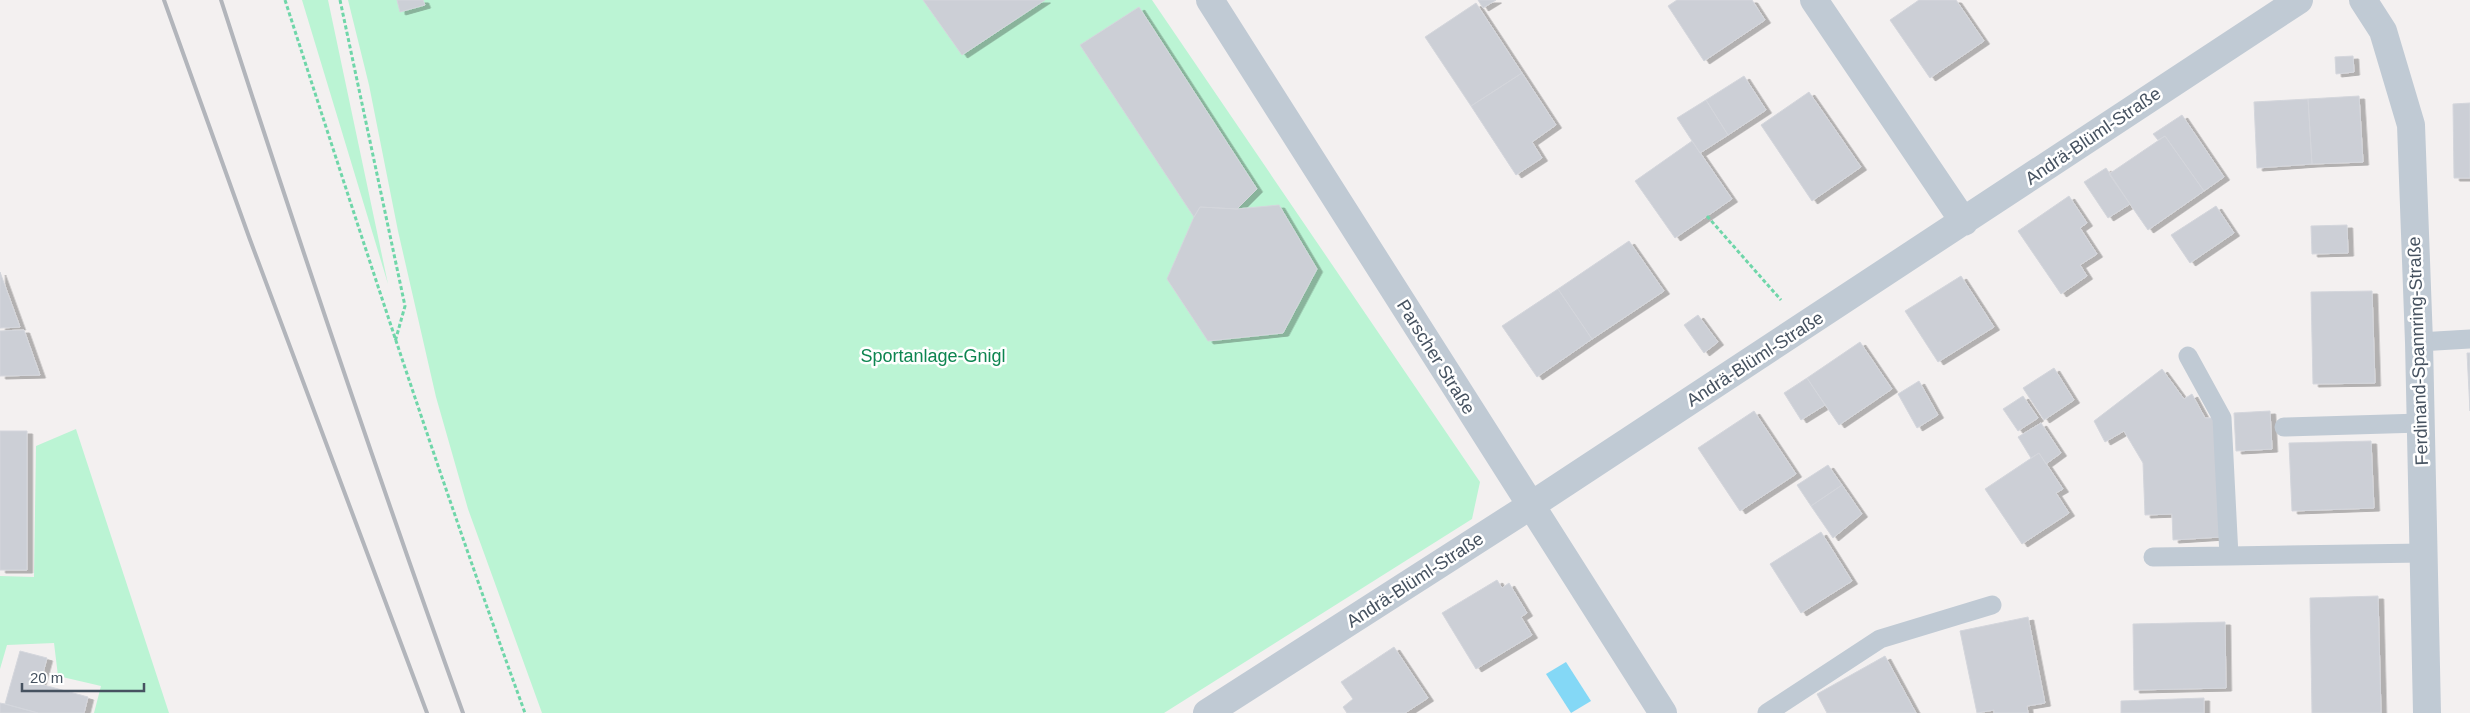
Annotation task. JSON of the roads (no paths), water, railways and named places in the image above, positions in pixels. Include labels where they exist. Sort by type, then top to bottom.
[{"type":"street","name":"Parscher Straße","points":[[1210,0],[1663,713]]},
{"type":"street","points":[[1814,0],[1964,222]]},
{"type":"street","name":"Andrä-Blüml-Straße","points":[[1207,713],[1805,327],[2300,0]]},
{"type":"street","name":"Ferdinand-Spannring-Straße","points":[[2363,0],[2383,31],[2411,126],[2419,342],[2427,713]]},
{"type":"lane","points":[[2419,342],[2470,339]]},
{"type":"lane","points":[[2188,356],[2222,418],[2229,556]]},
{"type":"lane","points":[[2284,427],[2421,423]]},
{"type":"lane","points":[[2153,557],[2424,553]]},
{"type":"lane","points":[[1767,713],[1880,639],[1992,605]]},
{"type":"water","points":[[1566,662],[1591,701],[1571,713],[1546,674]]},
{"type":"railway","points":[[164,0],[249,237],[427,713]]},
{"type":"railway","points":[[221,0],[339,358],[463,713]]},
{"type":"park label","name":"Sportanlage-Gnigl","points":[[933,356]]}]
